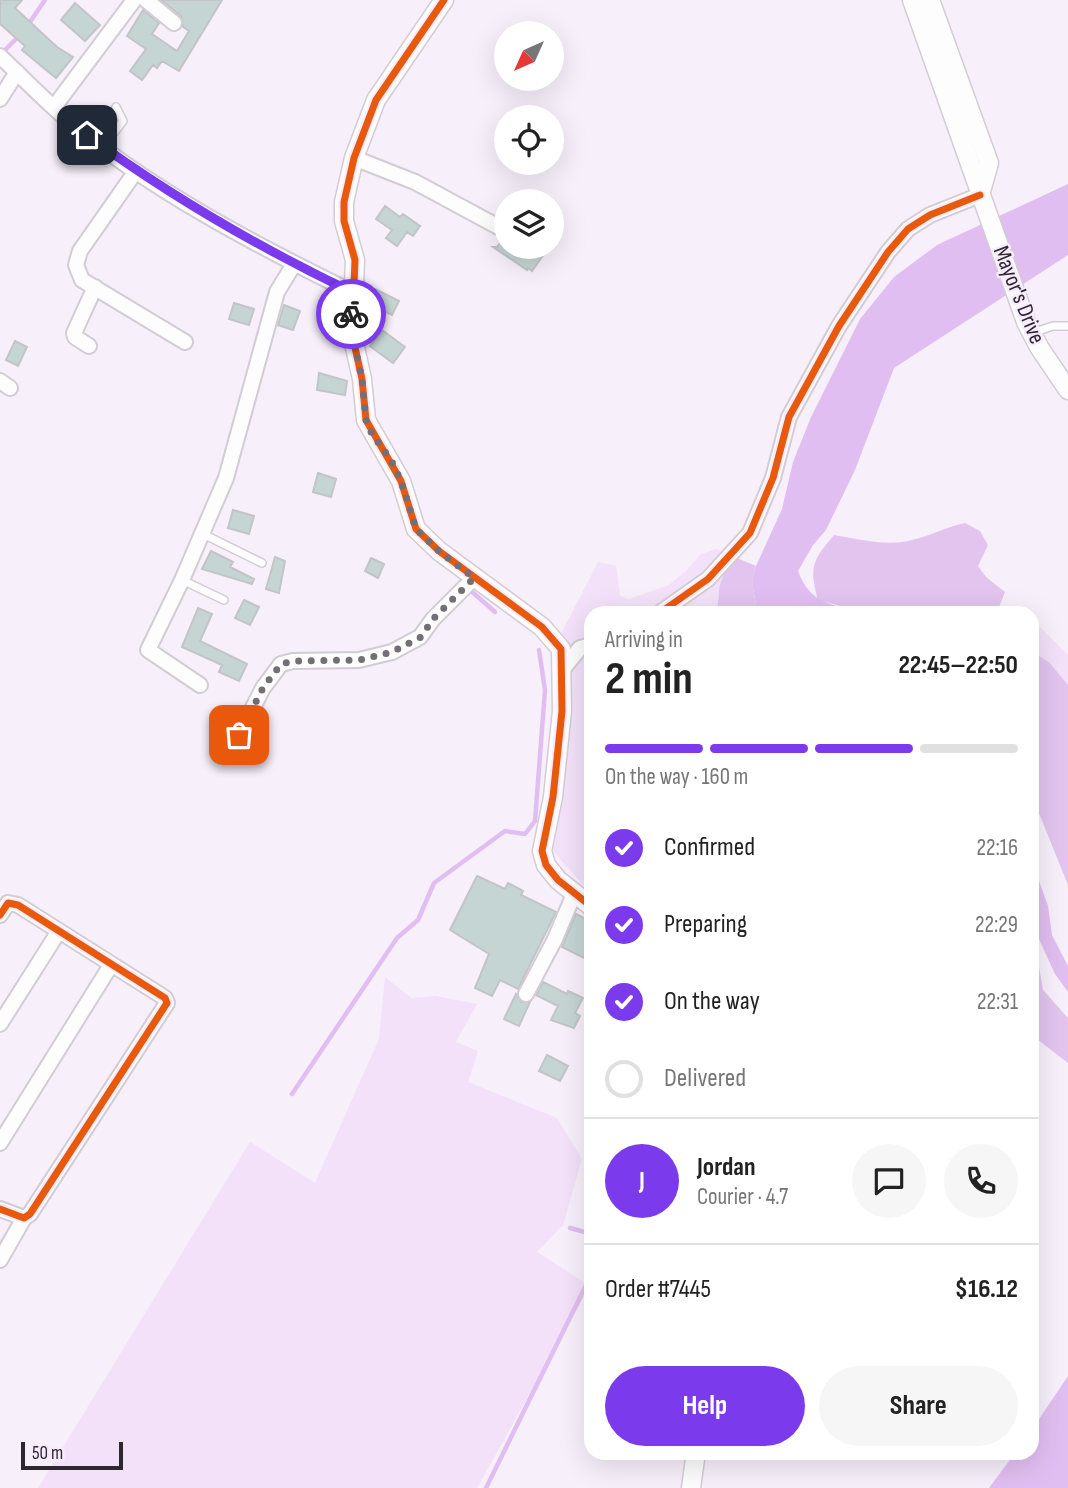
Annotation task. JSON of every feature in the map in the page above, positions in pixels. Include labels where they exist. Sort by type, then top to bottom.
[{"type":"street","points":[[54,107],[134,0]]},
{"type":"street","points":[[146,0],[174,23]]},
{"type":"street","points":[[444,0],[376,100],[354,158],[344,202],[344,221],[355,260],[352,334],[362,379],[366,420],[401,481],[416,529],[439,551],[542,627],[561,649],[562,711],[553,797],[542,851],[546,865],[584,901]]},
{"type":"street","name":"Mayor's Drive","points":[[912,0],[1029,327],[1068,390]]},
{"type":"street","points":[[670,606],[708,579],[750,533],[773,478],[789,417],[839,326],[888,252],[908,229],[930,215],[982,201],[989,163],[930,0]]},
{"type":"street","points":[[8,64],[54,107],[136,171],[294,264],[354,293]]},
{"type":"street","points":[[0,99],[8,64]]},
{"type":"street","points":[[354,158],[415,182],[494,225]]},
{"type":"street","points":[[136,171],[80,251],[76,265],[82,280],[185,342]]},
{"type":"street","points":[[200,685],[148,650],[182,580],[232,460],[277,292],[294,264]]},
{"type":"street","points":[[89,346],[75,337],[74,333],[95,287]]},
{"type":"street","points":[[239,735],[263,688],[281,664],[293,661],[359,660],[392,652],[421,637],[433,619],[474,578]]},
{"type":"street","points":[[563,669],[580,648],[584,647]]},
{"type":"street","points":[[526,994],[555,939],[574,894]]},
{"type":"street","points":[[0,915],[8,903],[13,903],[165,998],[167,1003],[30,1214],[24,1218],[0,1260]]},
{"type":"street","points":[[0,1024],[59,931]]},
{"type":"street","points":[[0,1143],[111,965]]},
{"type":"street","points":[[0,1209],[24,1218]]},
{"type":"street","points":[[691,1488],[695,1460]]},
{"type":"lane","points":[[103,146],[123,121],[116,107]]},
{"type":"lane","points":[[1029,327],[1068,326]]},
{"type":"lane","points":[[201,533],[262,563]]},
{"type":"lane","points":[[182,580],[224,600]]},
{"type":"shaded area","points":[[1068,184],[1068,255],[894,368],[855,470],[826,530],[813,545],[798,571],[803,582],[816,597],[836,606],[756,606],[752,581],[782,509],[793,462],[811,417],[860,319],[894,277],[937,245]]},
{"type":"shaded area","points":[[965,523],[980,531],[988,545],[978,566],[986,577],[1005,592],[999,606],[840,606],[818,600],[814,565],[834,535],[893,543]]},
{"type":"shaded area","points":[[717,549],[737,558],[722,579],[718,606],[584,606],[584,886],[551,849],[566,768],[572,668],[561,634],[598,562],[616,566],[620,596],[629,599],[669,585],[701,554]]},
{"type":"shaded area","points":[[737,558],[756,566],[752,581],[756,606],[718,606],[722,579]]},
{"type":"shaded area","points":[[1039,626],[1068,655],[1068,685],[1049,662],[1039,656]]},
{"type":"shaded area","points":[[1039,656],[1049,662],[1068,685],[1068,885],[1041,818]]},
{"type":"shaded area","points":[[1039,881],[1048,906],[1052,935],[1068,966],[1068,992],[1055,974],[1039,939]]},
{"type":"shaded area","points":[[1039,967],[1043,990],[1068,1018],[1068,1063],[1039,1041]]},
{"type":"shaded area","points":[[385,977],[411,998],[436,996],[477,1004],[456,1042],[478,1051],[468,1082],[557,1118],[582,1159],[563,1225],[537,1252],[584,1282],[584,1297],[477,1488],[38,1488],[250,1142],[315,1183],[379,1039]]},
{"type":"shaded area","points":[[1068,1376],[1068,1488],[989,1488],[1010,1460],[1039,1460],[1039,1419]]},
{"type":"building","points":[[0,0],[22,0],[15,8],[57,47],[73,57],[56,78],[22,50],[25,46],[0,24]]},
{"type":"building","points":[[161,0],[222,0],[179,71],[162,61],[157,68],[153,65],[142,80],[130,71],[146,49],[127,36],[143,10],[159,23],[152,34],[177,51],[189,31],[183,27],[181,16]]},
{"type":"building","points":[[75,3],[100,25],[85,41],[61,20]]},
{"type":"building","points":[[385,206],[400,217],[403,214],[420,226],[413,236],[407,232],[397,246],[386,238],[392,230],[376,219]]},
{"type":"building","points":[[511,259],[540,259],[532,271],[528,268],[527,270]]},
{"type":"building","points":[[375,289],[399,301],[392,315],[368,303]]},
{"type":"building","points":[[329,297],[342,303],[335,325],[320,317]]},
{"type":"building","points":[[234,303],[254,309],[249,325],[229,319]]},
{"type":"building","points":[[284,305],[300,311],[293,330],[278,325]]},
{"type":"building","points":[[382,330],[405,347],[393,363],[370,346]]},
{"type":"building","points":[[15,341],[27,347],[18,366],[6,360]]},
{"type":"building","points":[[319,373],[347,381],[345,395],[317,390]]},
{"type":"building","points":[[318,473],[336,479],[331,497],[313,492]]},
{"type":"building","points":[[233,510],[254,516],[249,534],[228,528]]},
{"type":"building","points":[[211,551],[233,562],[230,567],[254,579],[252,584],[202,569]]},
{"type":"building","points":[[275,557],[285,561],[279,593],[266,589]]},
{"type":"building","points":[[371,558],[384,564],[378,578],[365,571]]},
{"type":"building","points":[[244,600],[259,607],[250,625],[235,618]]},
{"type":"building","points":[[198,608],[212,614],[200,641],[247,664],[239,681],[219,672],[222,665],[182,647]]},
{"type":"building","points":[[477,876],[505,889],[508,883],[523,891],[521,895],[556,912],[518,989],[500,980],[492,996],[475,988],[489,954],[450,930]]},
{"type":"building","points":[[576,914],[584,918],[584,958],[562,947]]},
{"type":"building","points":[[543,982],[567,994],[568,991],[583,998],[575,1013],[580,1016],[574,1028],[551,1020],[558,1006],[536,995]]},
{"type":"building","points":[[516,994],[521,1002],[530,1002],[519,1026],[504,1019]]},
{"type":"building","points":[[547,1055],[568,1066],[560,1081],[539,1071]]},
{"type":"waterway","points":[[28,25],[45,0]]},
{"type":"waterway","points":[[2,53],[20,35]]},
{"type":"waterway","points":[[470,590],[495,612]]},
{"type":"waterway","points":[[292,1094],[397,938],[418,920],[434,883],[505,831],[525,834],[535,821],[545,690],[539,650]]},
{"type":"waterway","points":[[570,1228],[584,1232]]},
{"type":"waterway","points":[[486,1488],[584,1289]]},
{"type":"cycle path","points":[[444,0],[376,100],[354,158],[344,202],[344,221],[355,260],[352,334],[362,379],[366,420],[401,481],[416,529],[439,551],[542,627],[561,649],[562,711],[553,797],[542,851],[546,865],[558,880],[584,901]]},
{"type":"cycle path","points":[[670,606],[708,579],[750,533],[773,478],[789,417],[839,326],[888,252],[908,229],[930,215],[980,195]]},
{"type":"cycle path","points":[[0,915],[8,903],[18,905],[165,998],[167,1003],[30,1214],[24,1218],[0,1209]]},
{"type":"way so far","points":[[239,735],[263,688],[281,664],[293,661],[359,660],[377,658],[392,652],[421,637],[433,619],[474,578],[416,529],[401,481],[366,420],[351,314]]},
{"type":"route","points":[[87,135],[136,171],[214,218],[294,264],[354,293],[351,314]]}]
